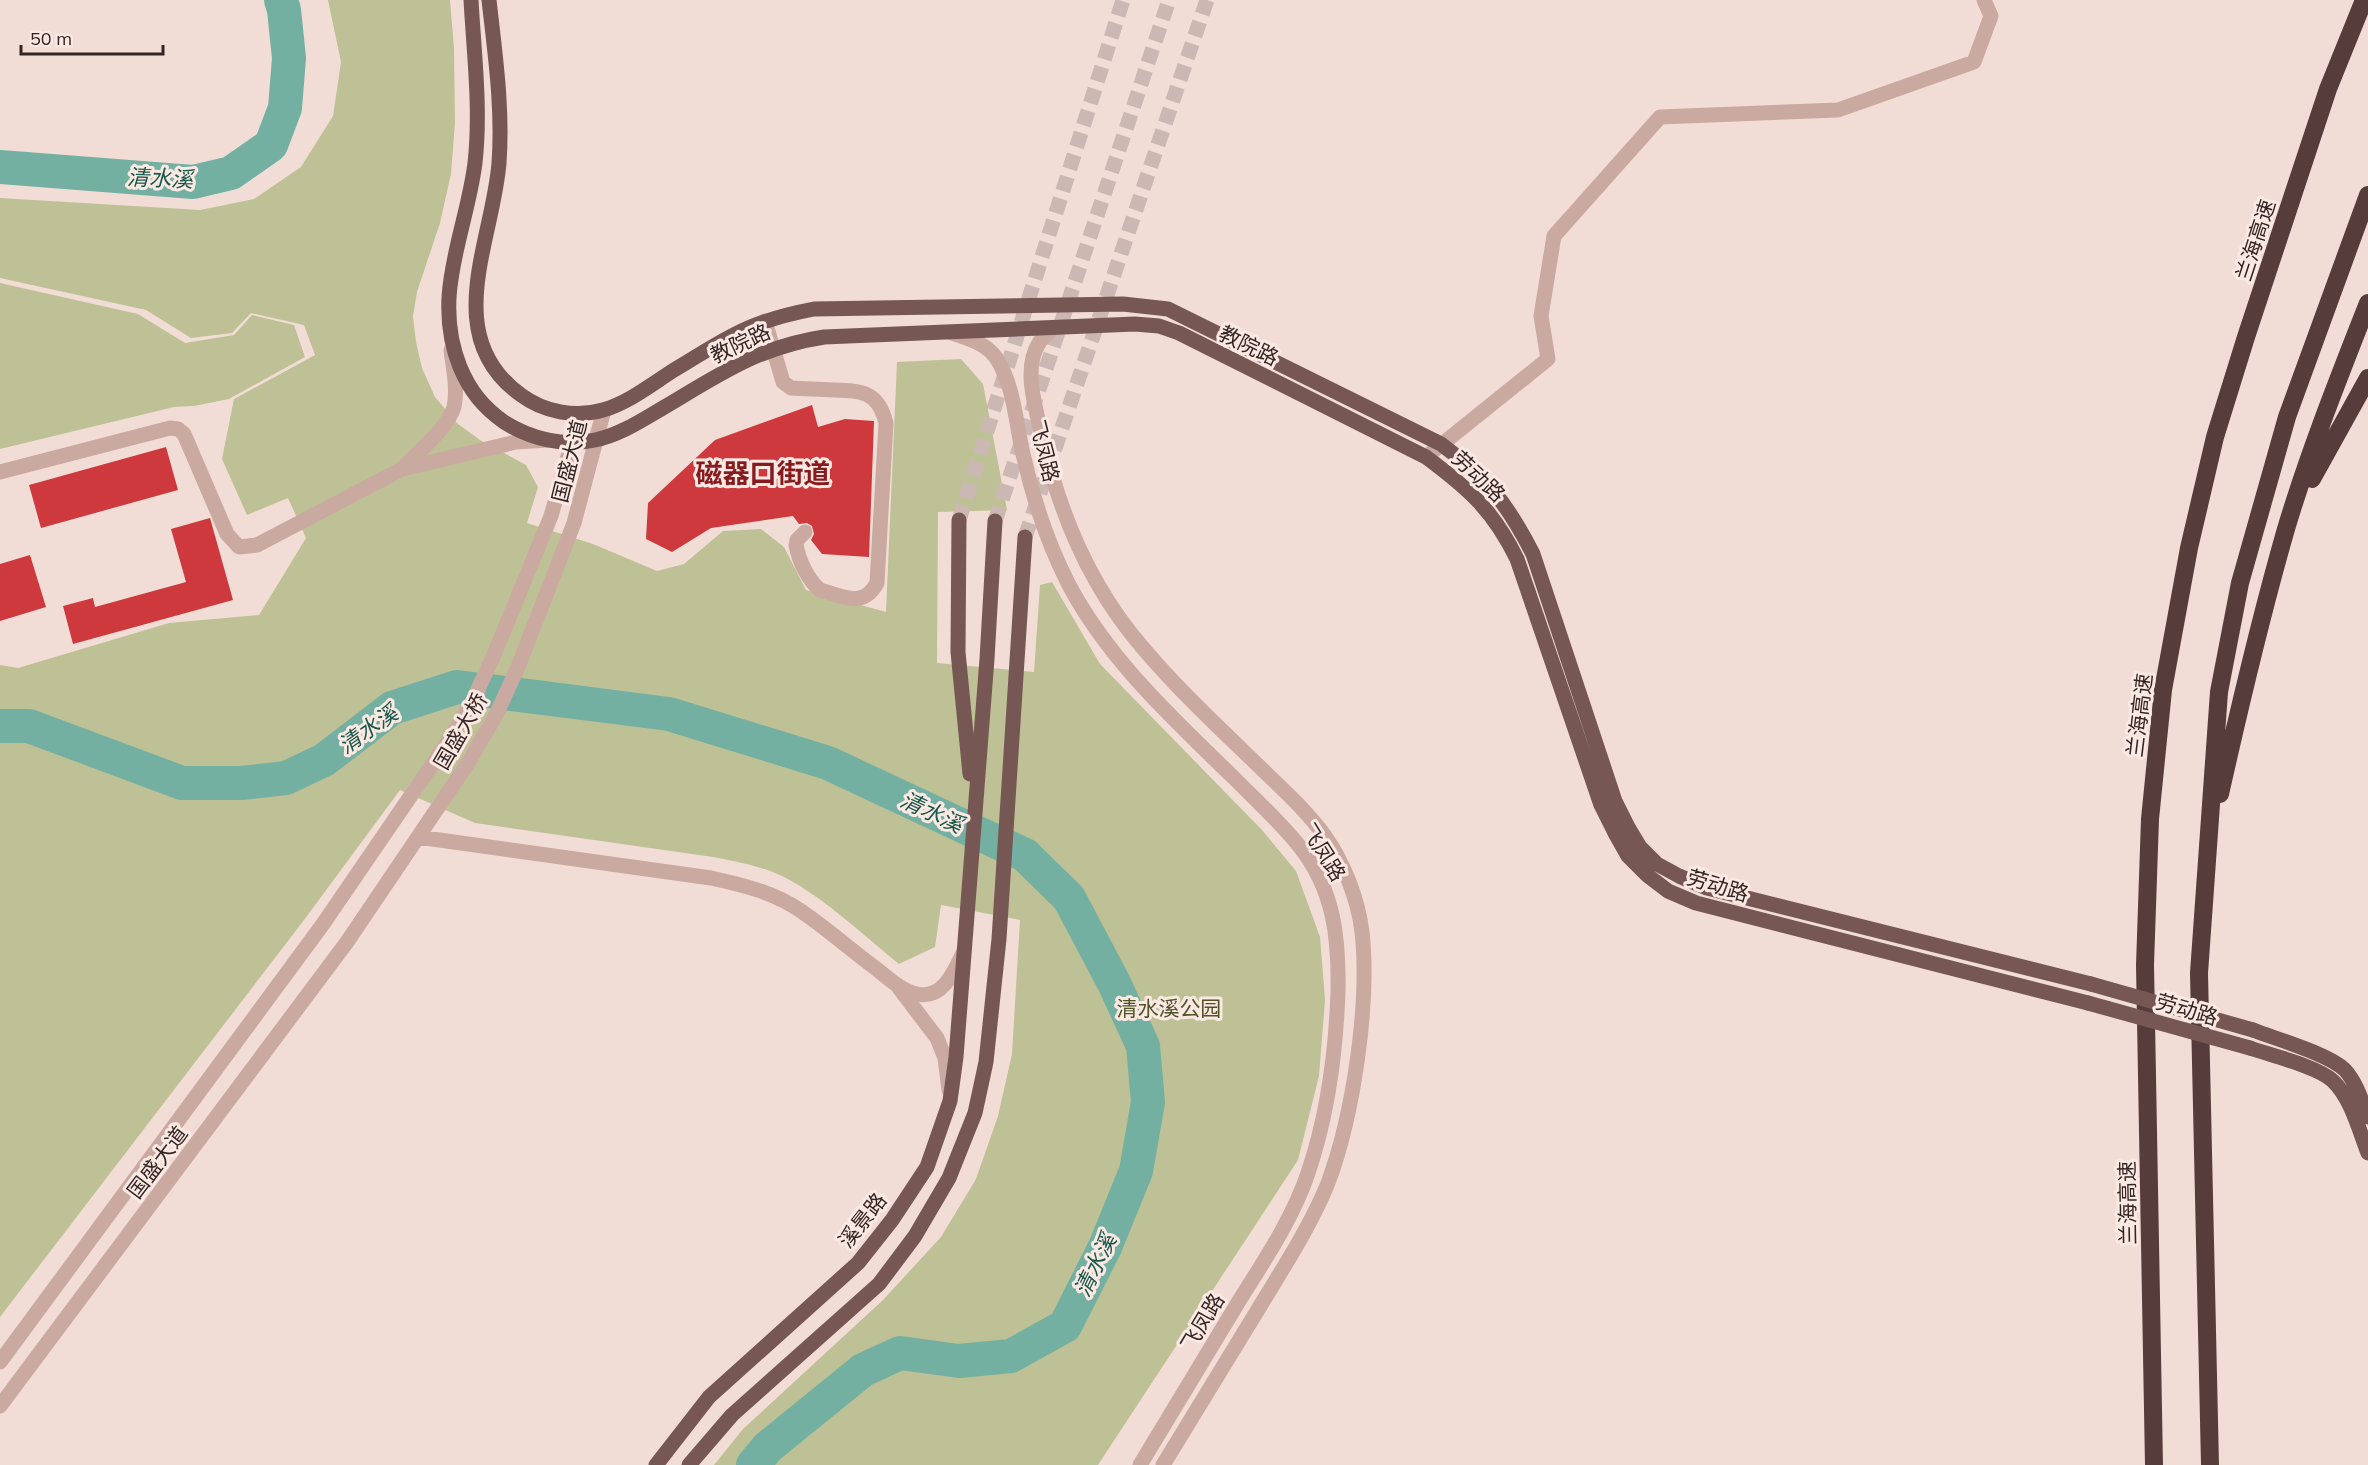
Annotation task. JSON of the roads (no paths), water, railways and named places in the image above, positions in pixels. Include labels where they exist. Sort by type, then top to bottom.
[{"type":"highway","points":[[2328,89],[2353,0]]},
{"type":"highway","name":"兰海高速","points":[[2154,1465],[2145,965],[2150,819],[2163,690],[2189,548],[2219,426],[2328,89],[2364,0]]},
{"type":"highway","points":[[2210,1465],[2199,973],[2219,692],[2240,583],[2287,417],[2368,195]]},
{"type":"highway","points":[[2206,857],[2242,695],[2286,528],[2327,407],[2368,303]]},
{"type":"highway","points":[[2286,528],[2368,378]]},
{"type":"main road","name":"教院路","points":[[471,0],[477,103],[475,163],[447,302],[448,329],[465,380],[476,399],[491,413],[526,434],[548,441],[573,443],[596,440],[632,426],[737,364],[773,348],[795,342],[824,337],[1135,324],[1159,326],[1179,333],[1426,457]]},
{"type":"main road","name":"教院路","points":[[489,0],[501,105],[499,165],[477,279],[476,323],[481,343],[489,360],[511,388],[528,400],[563,412],[580,414],[604,410],[722,341],[765,321],[814,309],[1123,304],[1168,309],[1190,317],[1441,444]]},
{"type":"main road","name":"劳动路","points":[[1441,444],[1473,468],[1498,495],[1517,522],[1533,554],[1615,801],[1640,847],[1657,864],[1707,888],[2091,984],[2253,1030],[2330,1060],[2344,1070],[2354,1083],[2368,1117]]},
{"type":"main road","name":"劳动路","points":[[1426,457],[1457,480],[1482,504],[1503,530],[1517,559],[1601,805],[1628,856],[1668,891],[1696,903],[2088,1003],[2250,1048],[2318,1072],[2332,1080],[2348,1104],[2368,1153]]},
{"type":"main road","points":[[960,520],[958,652],[974,813]]},
{"type":"main road","points":[[974,813],[987,659],[994,521]]},
{"type":"main road","points":[[690,1465],[732,1415],[879,1284],[915,1236],[950,1178],[975,1113],[983,1072],[999,939],[1019,660],[1025,537]]},
{"type":"main road","name":"溪景路","points":[[656,1465],[709,1397],[858,1263],[892,1220],[927,1167],[950,1101],[956,1057],[974,813]]},
{"type":"street","points":[[1426,457],[1548,359],[1541,316],[1554,236],[1660,117],[1838,110],[1974,62],[1991,16],[1984,0]]},
{"type":"street","points":[[765,321],[786,386],[860,391],[880,406],[886,423],[877,493],[876,583],[869,595],[857,600],[820,590],[811,581],[796,545],[797,540],[805,532]]},
{"type":"street","name":"飞凤路","points":[[1053,328],[1038,343],[1032,362],[1031,385],[1055,486],[1072,534],[1092,574],[1115,612],[1160,668],[1302,809],[1325,836],[1342,866],[1354,896],[1362,931],[1363,1006],[1350,1102],[1327,1185],[1281,1271],[1163,1465]]},
{"type":"street","points":[[402,469],[448,420],[454,406],[455,391],[448,329]]},
{"type":"street","name":"飞凤路","points":[[952,333],[975,341],[988,349],[998,361],[1007,383],[1035,499],[1069,585],[1095,627],[1122,665],[1149,694],[1280,823],[1303,850],[1329,902],[1337,938],[1335,1044],[1321,1131],[1307,1177],[1265,1260],[1140,1465]]},
{"type":"street","name":"国盛大道","points":[[574,523],[604,410]]},
{"type":"street","name":"国盛大道","points":[[551,516],[580,414]]},
{"type":"street","points":[[0,472],[170,428],[178,429],[184,434],[227,534],[240,547],[247,548],[402,469],[516,442],[548,441]]},
{"type":"street","name":"国盛大桥","points":[[323,924],[449,740],[472,700],[493,657],[551,516]]},
{"type":"street","name":"国盛大桥","points":[[347,942],[468,763],[496,715],[518,667],[574,523]]},
{"type":"street","points":[[418,837],[711,878],[747,886],[777,897],[802,912],[897,985],[917,994],[929,994],[942,988],[953,975],[964,951]]},
{"type":"street","name":"国盛大道","points":[[0,1362],[323,924]]},
{"type":"street","name":"国盛大道","points":[[0,1406],[347,942]]},
{"type":"street","points":[[897,985],[937,1038],[945,1058],[950,1101]]},
{"type":"waterway","name":"清水溪","points":[[0,167],[193,182],[231,173],[271,145],[285,108],[289,58],[281,0]]},
{"type":"waterway","name":"清水溪","points":[[0,726],[29,726],[182,783],[241,783],[286,778],[324,760],[392,708],[457,687],[669,714],[828,763],[1025,855],[1069,898],[1114,983],[1143,1046],[1148,1102],[1136,1171],[1105,1247],[1065,1326],[1011,1356],[959,1361],[900,1353],[863,1370],[768,1447],[753,1465]]},
{"type":"tunnel","points":[[959,520],[1123,0]]},
{"type":"tunnel","points":[[995,521],[1169,0]]},
{"type":"tunnel","points":[[1025,537],[1207,0]]},
{"type":"district","name":"磁器口街道","points":[[763,473]]},
{"type":"park label","name":"清水溪公园","points":[[1169,1008]]}]
